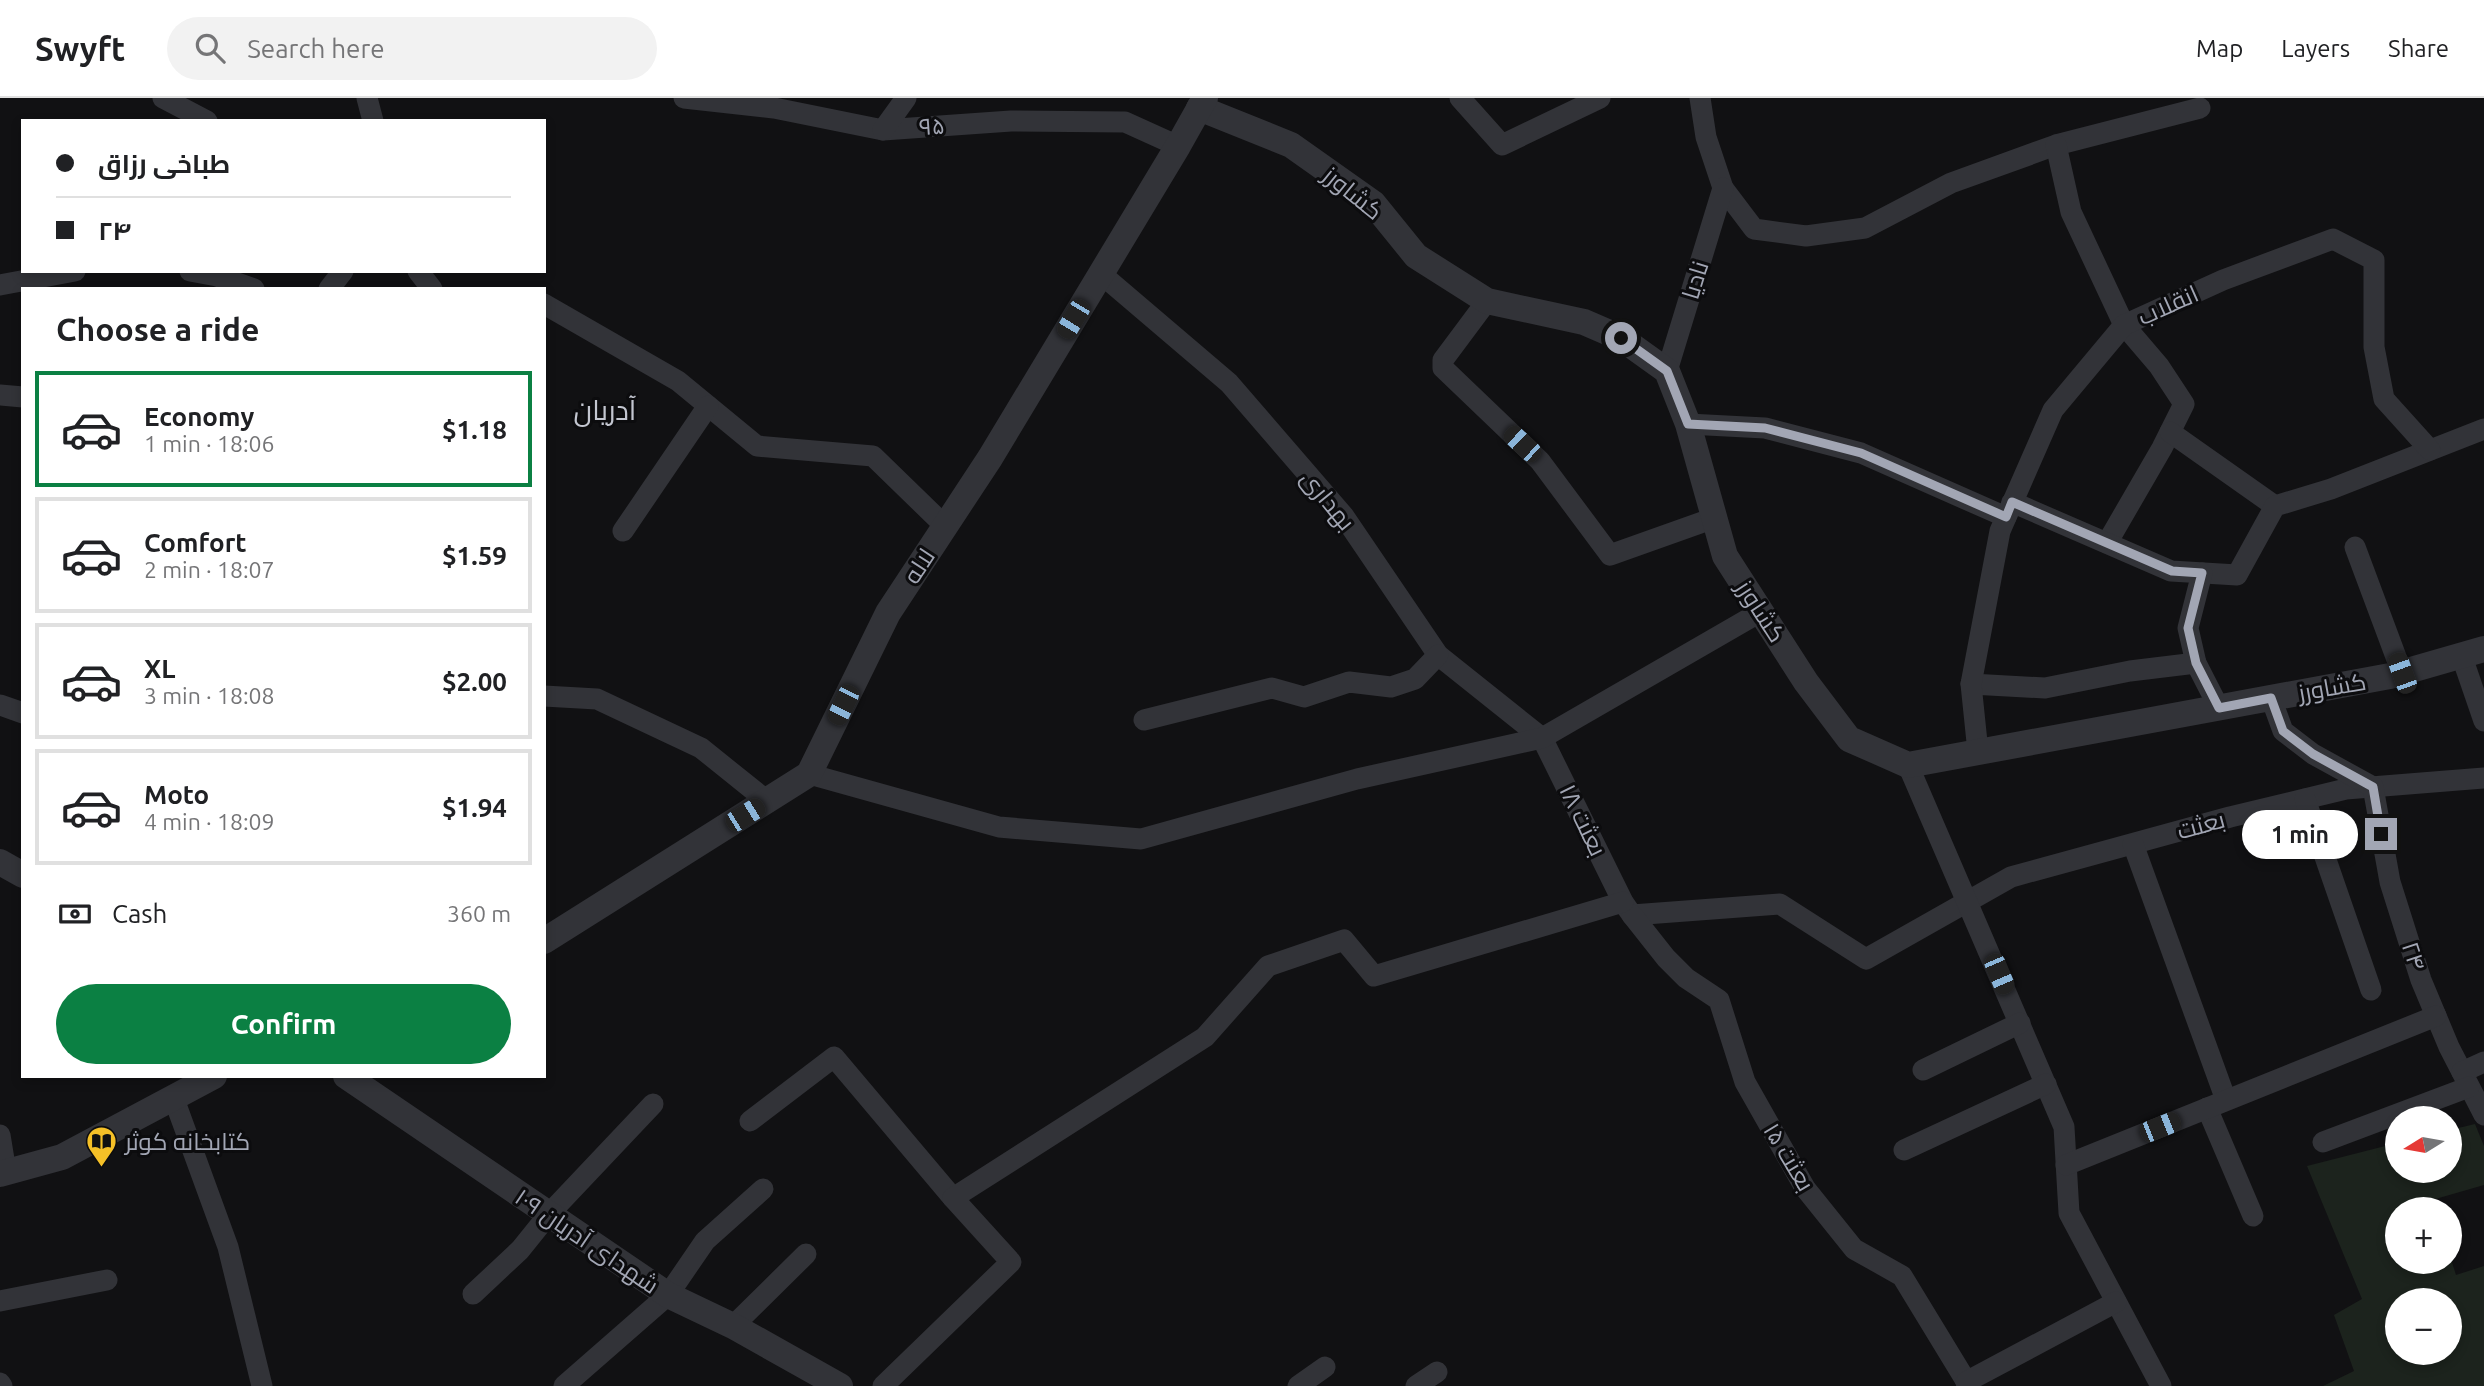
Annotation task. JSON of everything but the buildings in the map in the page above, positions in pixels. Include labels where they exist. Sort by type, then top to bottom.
[{"type":"street","points":[[163,98],[203,119]]},
{"type":"street","points":[[366,98],[372,119]]},
{"type":"street","name":"۹۵","points":[[684,98],[774,108],[883,130],[1011,121],[1125,122],[1178,146]]},
{"type":"street","points":[[883,130],[906,98]]},
{"type":"street","points":[[1460,98],[1502,145],[1600,98]]},
{"type":"street","points":[[1700,98],[1706,137],[1723,188],[1754,229],[1806,236],[1865,228],[1951,183],[2056,145],[2200,108]]},
{"type":"street","name":"لاله","points":[[809,774],[888,614],[990,458],[1202,103]]},
{"type":"street","name":"کشاورز","points":[[1202,103],[1291,145],[1374,203],[1416,256],[1487,301],[1584,322],[1621,338],[1667,371],[1688,424],[1725,556],[1806,682],[1849,739],[1908,765],[2402,673],[2473,653]]},
{"type":"street","points":[[2056,145],[2071,212],[2124,325],[2159,366],[2184,404],[2107,543]]},
{"type":"street","name":"نادیا","points":[[1667,371],[1723,188]]},
{"type":"street","name":"انقلاب","points":[[1978,752],[1970,684],[2000,531],[2053,410],[2124,325],[2222,280],[2333,239],[2374,260],[2374,347],[2384,399],[2430,450]]},
{"type":"street","points":[[0,285],[64,273]]},
{"type":"street","points":[[201,273],[248,287]]},
{"type":"street","points":[[331,287],[341,273]]},
{"type":"street","points":[[420,273],[430,287]]},
{"type":"street","name":"بهداری","points":[[1100,273],[1229,383],[1343,515],[1438,655],[1542,738]]},
{"type":"street","points":[[1487,301],[1443,360],[1443,368],[1540,461],[1610,555],[1714,518]]},
{"type":"street","points":[[546,305],[678,381],[757,446],[873,456],[945,526]]},
{"type":"street","points":[[0,395],[21,397]]},
{"type":"street","points":[[622,531],[708,405]]},
{"type":"street","points":[[1688,424],[1765,428],[1861,453],[2009,510],[2107,543],[2172,571],[2237,575],[2275,506],[2331,489],[2484,429]]},
{"type":"street","points":[[2170,432],[2275,506]]},
{"type":"street","points":[[2356,547],[2402,673]]},
{"type":"street","points":[[2202,573],[2188,628],[2196,663],[2219,708]]},
{"type":"street","points":[[546,940],[809,774],[999,827],[1141,839],[1357,779],[1542,738],[1762,611]]},
{"type":"street","points":[[2473,653],[2484,721]]},
{"type":"street","points":[[1144,720],[1272,688],[1304,696],[1349,682],[1391,687],[1415,679],[1438,655]]},
{"type":"street","points":[[1970,684],[2045,688],[2130,671],[2196,663]]},
{"type":"street","points":[[546,696],[597,699],[701,748],[767,801]]},
{"type":"street","points":[[2271,698],[2283,731],[2313,754],[2373,787]]},
{"type":"street","points":[[0,705],[21,713]]},
{"type":"street","name":"بعثت ۱۸","points":[[1542,738],[1628,909]]},
{"type":"street","points":[[1908,765],[2064,1127],[2069,1213],[2161,1386]]},
{"type":"street","name":"بعثت","points":[[1628,909],[1780,904],[1866,959],[2011,877],[2346,789],[2483,781]]},
{"type":"street","name":"۲۴","points":[[2373,787],[2390,882],[2421,980],[2484,1114]]},
{"type":"street","points":[[2305,799],[2371,990]]},
{"type":"street","points":[[2133,844],[2253,1216]]},
{"type":"street","points":[[0,862],[21,874]]},
{"type":"street","points":[[953,1198],[1205,1037],[1268,966],[1344,940],[1374,976],[1628,909]]},
{"type":"street","name":"بعثت ۱۵","points":[[1628,909],[1685,978],[1720,1000],[1745,1082],[1805,1188],[1854,1249],[1902,1276],[1968,1384]]},
{"type":"street","points":[[2066,1164],[2436,1016]]},
{"type":"street","points":[[1923,1070],[2020,1023]]},
{"type":"street","points":[[750,1121],[834,1057],[953,1198],[1012,1262],[883,1386]]},
{"type":"street","points":[[2323,1142],[2466,1079],[2484,1062]]},
{"type":"street","points":[[0,1135],[3,1173],[62,1157],[211,1078]]},
{"type":"street","name":"شهدای آدریان ۱۰۹","points":[[349,1078],[668,1296],[733,1326],[840,1386]]},
{"type":"street","points":[[1904,1150],[2046,1084]]},
{"type":"street","points":[[174,1099],[228,1247],[262,1386]]},
{"type":"street","points":[[473,1294],[520,1250],[549,1214],[653,1104]]},
{"type":"street","points":[[564,1386],[668,1296],[705,1241],[763,1189]]},
{"type":"street","points":[[733,1326],[806,1254]]},
{"type":"street","points":[[0,1301],[107,1280]]},
{"type":"street","points":[[1968,1384],[2116,1302]]},
{"type":"street","points":[[1298,1386],[1325,1367]]},
{"type":"street","points":[[1416,1386],[1437,1372]]},
{"type":"shaded area","points":[[2475,1124],[2484,1146],[2484,1185],[2442,1197],[2385,1197],[2385,1274],[2456,1275],[2484,1266],[2484,1386],[2323,1386],[2354,1371],[2334,1315],[2362,1299],[2307,1166],[2385,1146],[2385,1183],[2462,1183],[2462,1127]]},
{"type":"place","name":"کتابخانه کوثر","points":[[102,1168]]},
{"type":"district","name":"آدریان","points":[[605,409]]},
{"type":"route","points":[[1621,338],[1667,371],[1688,424],[1765,428],[1861,453],[2006,517],[2012,502],[2172,571],[2202,573],[2188,628],[2196,663],[2219,708],[2271,698],[2283,731],[2313,754],[2373,787],[2381,834]]}]
